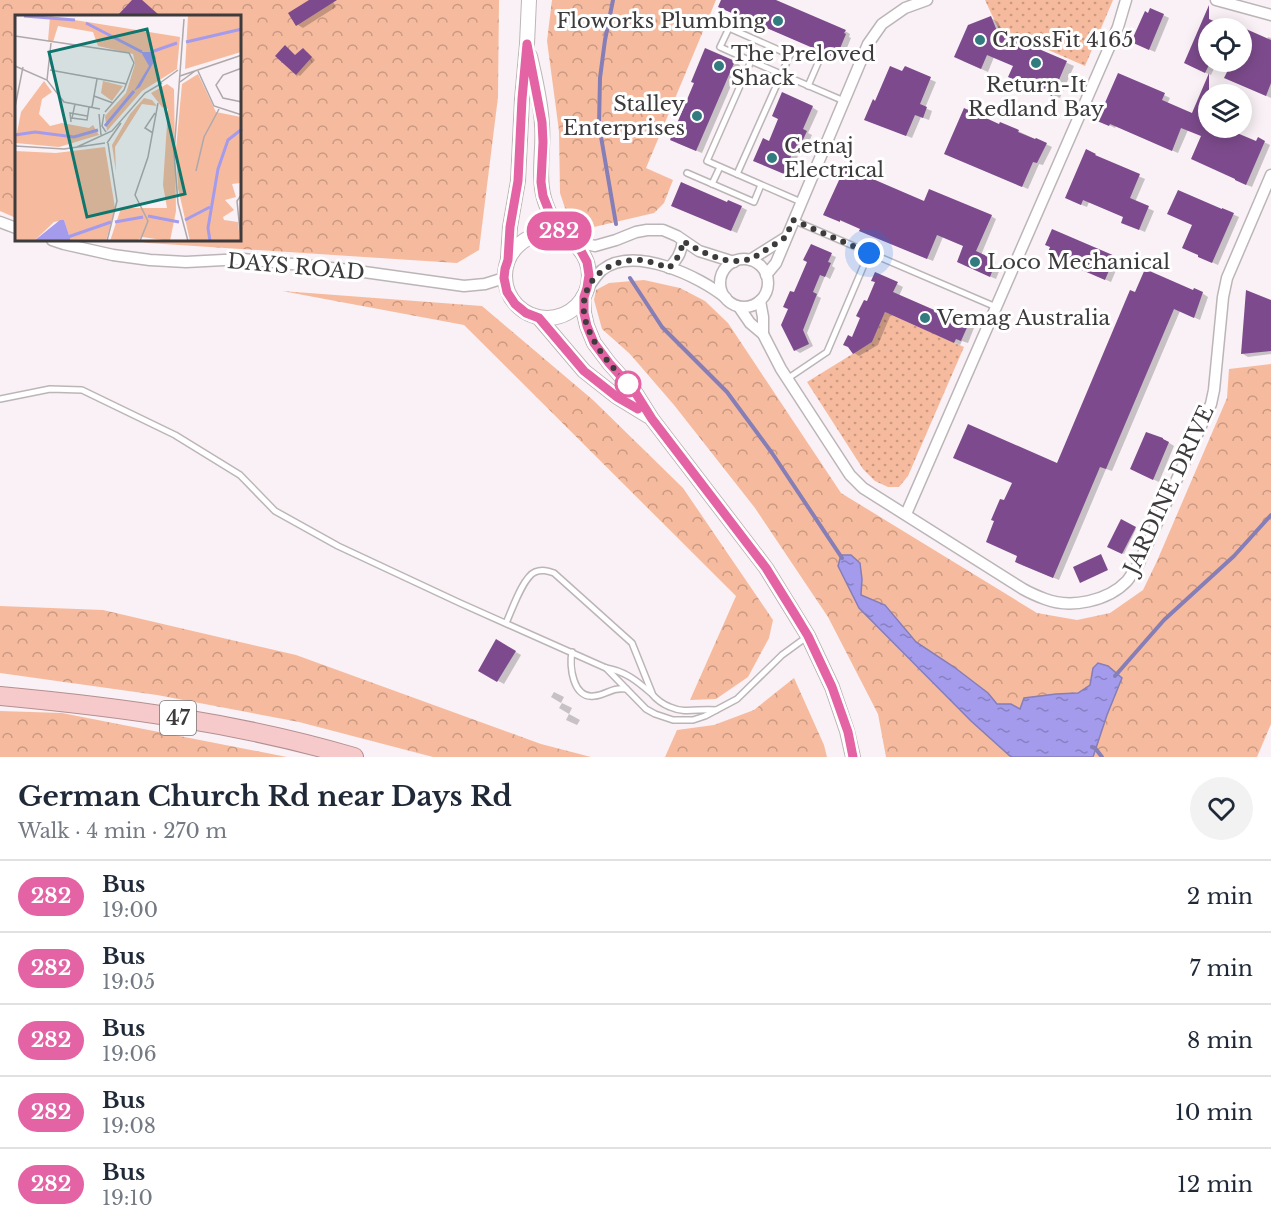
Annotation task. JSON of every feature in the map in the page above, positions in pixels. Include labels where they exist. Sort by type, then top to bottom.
[{"type":"highway","name":"47","points":[[0,696],[79,704],[195,721],[323,748],[354,757]]},
{"type":"street","points":[[530,0],[518,181],[504,278],[507,292],[515,304],[526,313],[539,318],[564,315],[575,308],[601,271],[622,262],[644,261],[703,282],[739,307],[763,334]]},
{"type":"street","points":[[766,275],[776,262],[868,44],[882,24],[905,8],[927,0]]},
{"type":"street","points":[[906,514],[1118,27],[1126,0]]},
{"type":"street","points":[[1216,0],[1271,15]]},
{"type":"street","points":[[527,44],[542,122],[541,182],[543,196],[553,221],[567,239],[581,251],[587,262],[589,275],[584,313],[594,343],[635,392],[652,419],[766,568],[808,636],[832,687],[848,732],[853,757]]},
{"type":"street","name":"JARDINE DRIVE","points":[[763,334],[788,379],[850,475],[863,488],[1023,589],[1046,600],[1081,603],[1105,597],[1126,582],[1138,566],[1210,404],[1214,390],[1227,278],[1271,175]]},
{"type":"street","points":[[0,222],[15,228]]},
{"type":"street","points":[[508,260],[515,248],[537,234],[550,233],[595,246],[636,232],[663,230],[677,236],[699,251],[734,262]]},
{"type":"street","points":[[750,260],[786,237]]},
{"type":"street","points":[[669,268],[682,252],[683,241]]},
{"type":"street","name":"DAYS ROAD","points":[[58,242],[113,255],[150,260],[186,262],[243,259],[350,270],[464,286],[485,284],[504,278]]},
{"type":"street","points":[[726,298],[720,285],[723,272],[734,262],[745,259],[757,263],[766,275],[767,289],[760,301],[754,305],[739,307]]},
{"type":"street","points":[[760,301],[763,334]]},
{"type":"street","points":[[539,318],[584,371],[617,397],[652,419]]},
{"type":"lane","points":[[737,174],[781,74],[790,55],[729,27],[720,47],[751,61],[781,74],[808,86],[844,101]]},
{"type":"lane","points":[[808,86],[821,56]]},
{"type":"lane","points":[[751,61],[707,161],[801,202]]},
{"type":"lane","points":[[712,184],[720,167]]},
{"type":"lane","points":[[687,173],[754,202],[761,185]]},
{"type":"lane","points":[[793,220],[996,307]]},
{"type":"lane","points":[[788,379],[827,352],[869,253]]},
{"type":"lane","points":[[0,399],[50,388],[81,390],[184,441],[240,475],[275,511],[338,546],[606,668],[617,670],[638,681],[664,705],[687,711],[716,710]]},
{"type":"lane","points":[[506,623],[530,575],[546,570],[555,573],[632,643],[653,695]]},
{"type":"lane","points":[[606,668],[646,709],[665,719],[693,720],[737,699],[782,655],[808,636]]},
{"type":"lane","points":[[572,652],[570,660],[575,681],[581,692],[592,697],[617,688],[627,690]]},
{"type":"green space","points":[[0,0],[499,0],[498,97],[479,250],[457,263],[142,242],[242,242],[242,15],[15,15],[15,218],[0,211]]},
{"type":"green space","points":[[552,0],[716,0],[646,168],[673,180],[664,203],[654,213],[594,227],[578,224],[567,214],[560,193],[559,131],[547,41]]},
{"type":"green space","points":[[985,0],[1113,0],[1085,66],[998,28]]},
{"type":"green space","points":[[644,280],[680,288],[705,301],[728,323],[841,493],[1037,613],[1077,620],[1110,613],[1143,590],[1227,398],[1229,369],[1271,364],[1271,724],[1257,757],[1093,757],[1122,678],[1108,666],[1098,663],[1093,669],[1090,685],[1078,693],[1024,698],[1020,709],[1011,704],[997,704],[987,693],[954,667],[916,642],[885,605],[861,595],[862,579],[838,566],[859,608],[927,677],[1013,757],[886,757],[878,714],[828,617],[755,508],[674,405],[630,354],[602,329],[594,300],[596,290],[609,283]]},
{"type":"green space","points":[[282,291],[482,306],[593,400],[683,488],[773,620],[769,638],[748,677],[716,699],[690,700],[736,596],[464,325]]},
{"type":"green space","points":[[885,312],[964,347],[908,476],[899,487],[888,487],[875,481],[863,469],[807,382],[872,342]]},
{"type":"green space","points":[[0,606],[103,610],[296,655],[541,744],[591,757],[433,757],[299,722],[157,695],[0,673]]},
{"type":"green space","points":[[794,678],[824,745],[827,757],[665,757],[677,730],[714,725],[754,710]]},
{"type":"green space","points":[[0,711],[62,713],[287,757],[0,757]]},
{"type":"water","points":[[841,555],[851,555],[860,563],[861,595],[885,605],[916,642],[988,693],[997,704],[1011,704],[1020,709],[1024,698],[1078,693],[1090,685],[1093,668],[1098,663],[1108,666],[1122,678],[1093,757],[1010,756],[971,721],[859,608],[838,566]]},
{"type":"building","points":[[132,0],[142,0],[159,15],[118,15]]},
{"type":"building","points":[[309,0],[337,0],[296,26],[288,13]]},
{"type":"building","points":[[721,0],[776,0],[846,30],[844,33],[846,34],[836,58],[718,7]]},
{"type":"building","points":[[1209,5],[1209,18],[1203,18]]},
{"type":"building","points":[[1150,8],[1164,14],[1149,50],[1131,42],[1145,11],[1148,13]]},
{"type":"building","name":"Return-It Redland Bay","points":[[991,16],[997,31],[1067,61],[1052,96],[1008,77],[1013,66],[987,55],[981,69],[954,57],[968,25]]},
{"type":"building","points":[[1198,31],[1198,70],[1184,63]]},
{"type":"building","points":[[1252,32],[1271,40],[1271,83],[1266,96],[1252,90],[1252,84],[1238,84],[1224,78],[1227,72],[1252,72]]},
{"type":"building","points":[[285,45],[295,55],[303,48],[312,57],[296,75],[275,56]]},
{"type":"building","points":[[705,48],[735,61],[696,151],[670,140],[694,83],[691,82]]},
{"type":"building","points":[[890,66],[902,71],[905,66],[931,77],[920,104],[927,107],[923,118],[915,115],[906,136],[864,120]]},
{"type":"building","points":[[1118,73],[1165,93],[1162,100],[1192,113],[1198,99],[1198,135],[1181,128],[1172,151],[1110,124],[1109,126],[1097,121]]},
{"type":"building","points":[[1209,73],[1209,84],[1204,84]]},
{"type":"building","points":[[782,92],[813,106],[803,129],[807,131],[797,153],[793,151],[784,174],[753,161],[763,138],[769,141],[778,119],[772,116]]},
{"type":"building","points":[[964,108],[1047,143],[1037,163],[1033,162],[1022,187],[944,154]]},
{"type":"building","points":[[1258,137],[1265,141],[1246,185],[1191,159],[1200,138],[1249,138],[1256,141]]},
{"type":"building","points":[[1086,149],[1140,174],[1130,198],[1149,206],[1139,230],[1121,223],[1123,217],[1083,200],[1081,205],[1065,198]]},
{"type":"building","points":[[845,167],[924,201],[929,189],[992,215],[976,251],[991,258],[990,261],[995,264],[990,277],[957,262],[963,246],[937,235],[927,259],[859,231],[860,229],[840,220],[840,222],[823,215]]},
{"type":"building","points":[[681,182],[742,206],[731,231],[671,206]]},
{"type":"building","points":[[1178,190],[1234,213],[1212,263],[1182,248],[1192,225],[1167,214]]},
{"type":"building","points":[[1052,229],[1115,256],[1105,280],[1047,255],[1050,247],[1045,245]]},
{"type":"building","points":[[811,244],[832,253],[828,262],[831,263],[825,277],[820,275],[813,292],[817,294],[803,330],[809,344],[794,351],[781,325],[788,309],[783,307],[790,291],[794,292],[807,262],[803,260]]},
{"type":"building","points":[[1145,269],[1193,290],[1194,288],[1203,292],[1194,318],[1174,309],[1106,469],[1100,467],[1053,578],[1015,562],[1017,556],[986,542],[994,521],[991,520],[1000,499],[1004,500],[1012,483],[953,458],[968,424],[1057,463],[1130,290],[1135,292]]},
{"type":"building","points":[[875,272],[898,282],[893,292],[969,323],[961,341],[956,339],[954,343],[885,312],[872,342],[853,354],[848,347],[843,345],[848,335],[852,337],[860,318],[856,316],[864,300],[867,301],[875,282],[871,281]]},
{"type":"building","points":[[1246,290],[1271,300],[1271,351],[1241,354]]},
{"type":"building","points":[[1146,432],[1169,442],[1153,480],[1130,469]]},
{"type":"building","points":[[1121,519],[1136,527],[1122,554],[1107,547]]},
{"type":"building","points":[[1101,554],[1108,570],[1080,583],[1073,567]]},
{"type":"building","points":[[496,639],[516,651],[497,682],[478,671]]},
{"type":"waterway","points":[[613,0],[600,78],[599,125],[616,224]]},
{"type":"waterway","points":[[630,278],[662,327],[727,392],[772,453],[842,558]]},
{"type":"waterway","points":[[1115,676],[1164,620],[1234,556],[1271,515]]},
{"type":"waterway","points":[[1092,747],[1102,757]]},
{"type":"bus line","name":"282","points":[[638,409],[617,397],[584,371],[539,318],[526,313],[515,304],[507,292],[504,278],[518,181],[527,44],[542,122],[541,182],[543,196],[562,236],[581,251],[587,262],[589,275],[584,297],[584,313],[594,343],[635,392],[652,419],[766,568],[808,636],[832,687],[848,732],[853,757]]},
{"type":"place","name":"Floworks Plumbing","points":[[778,21]]},
{"type":"place","name":"CrossFit 4165","points":[[980,40]]},
{"type":"place","name":"Return-It Redland Bay","points":[[1036,63]]},
{"type":"place","name":"The Preloved Shack","points":[[719,66]]},
{"type":"place","name":"Stalley Enterprises","points":[[697,116]]},
{"type":"place","name":"Cetnaj Electrical","points":[[772,158]]},
{"type":"place","name":"Loco Mechanical","points":[[975,262]]},
{"type":"place","name":"Vemag Australia","points":[[925,318]]},
{"type":"route","points":[[628,384],[594,343],[584,313],[584,297],[587,288],[601,271],[612,265],[635,260],[669,268],[682,252],[683,241],[699,251],[723,259],[734,262],[750,260],[786,237],[793,220],[869,253]]}]
